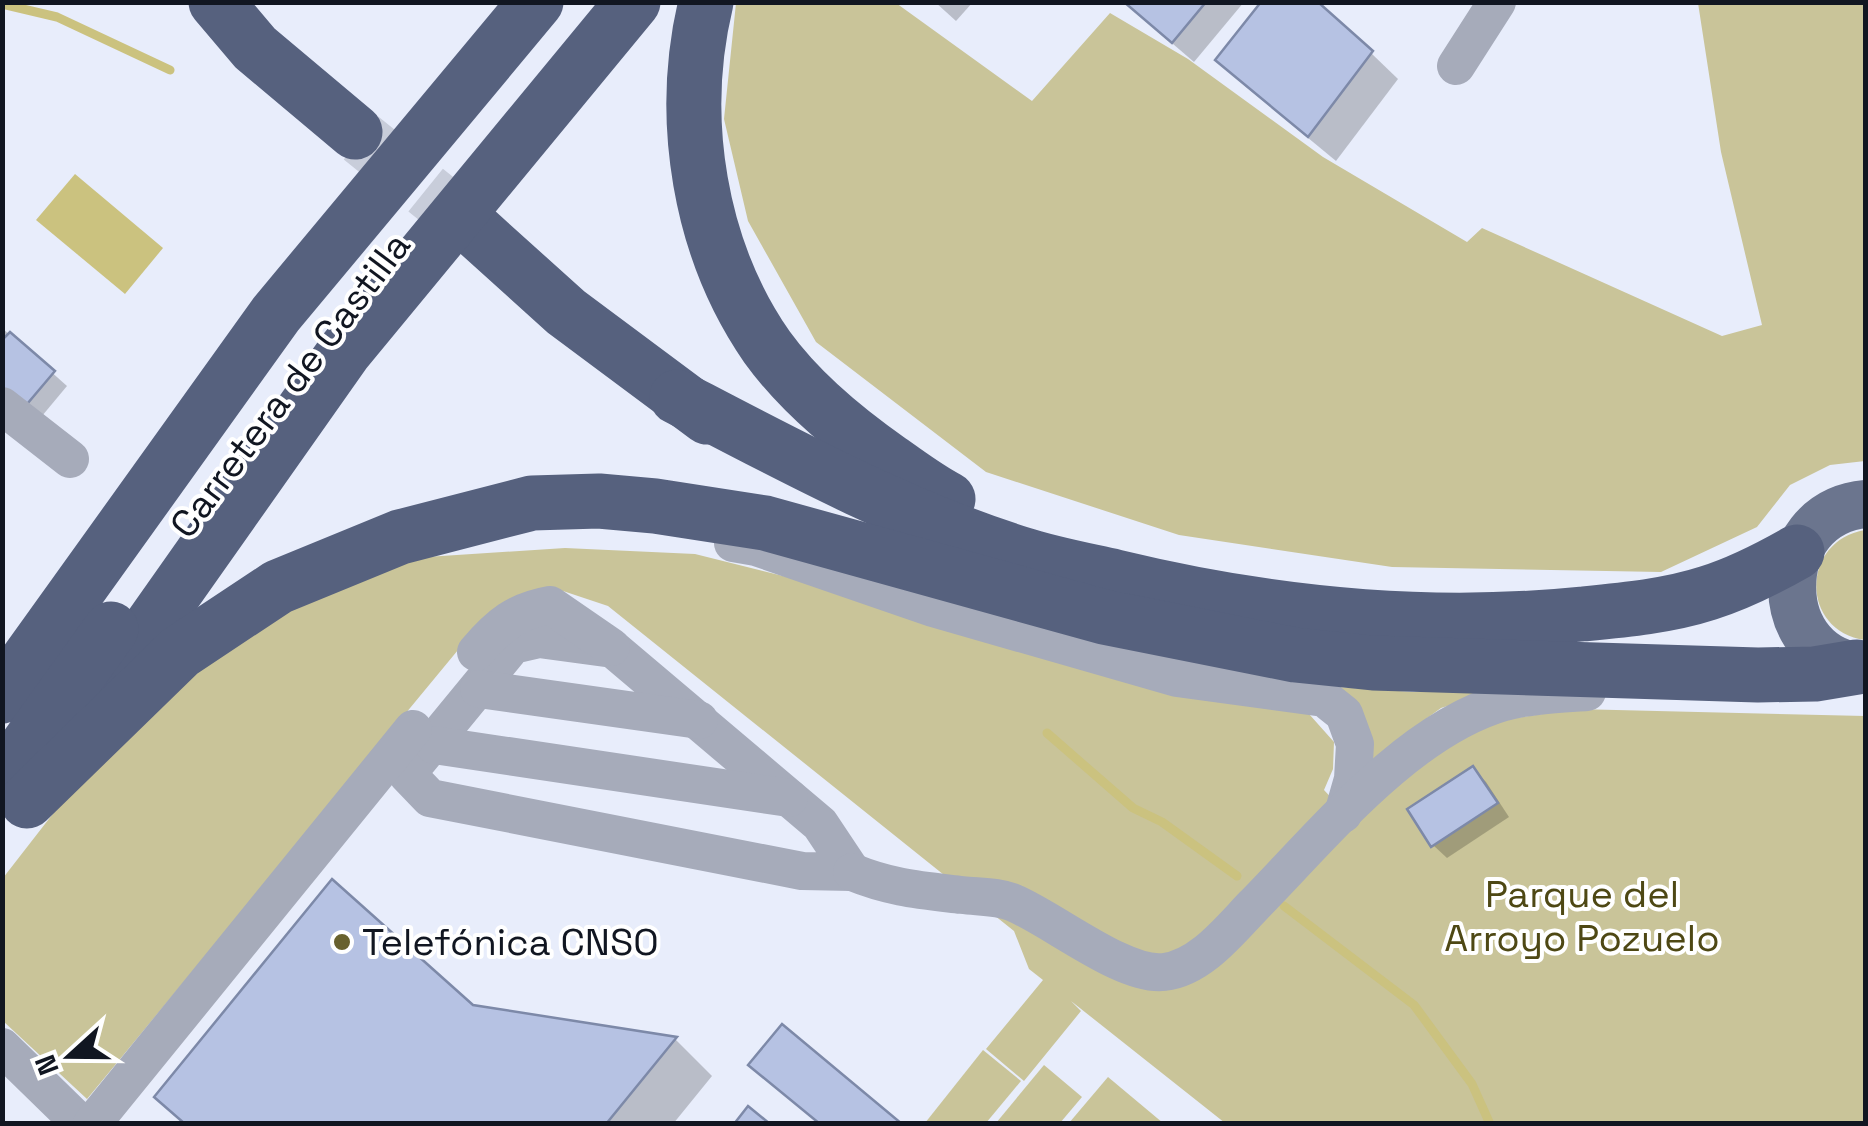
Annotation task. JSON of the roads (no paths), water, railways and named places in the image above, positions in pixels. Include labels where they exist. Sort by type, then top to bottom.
[{"type":"highway","points":[[276,314],[360,171],[498,2]]},
{"type":"highway","name":"Carretera de Castilla","points":[[2,696],[276,314],[536,2]]},
{"type":"highway","name":"Carretera de Castilla","points":[[10,805],[317,337],[596,2]]},
{"type":"highway","points":[[10,805],[345,351],[633,2]]},
{"type":"highway","points":[[706,2],[694,86],[697,174],[729,281],[768,348],[843,428],[933,491],[1028,539],[1121,600]]},
{"type":"highway","points":[[216,9],[254,48],[355,132]]},
{"type":"highway","points":[[474,230],[566,312],[677,397],[824,473],[944,526],[1022,554],[1121,600],[1246,604],[1343,617],[1536,618],[1623,610],[1706,594],[1798,552]]},
{"type":"highway","points":[[2,650],[45,594],[205,414]]},
{"type":"highway","points":[[10,805],[180,652],[278,588],[400,537],[532,504],[600,502],[655,506],[765,523],[1121,600],[1295,655],[1373,664],[1758,675],[1815,674],[1861,667]]},
{"type":"main road","points":[[1861,667],[1823,650],[1800,623],[1792,600],[1791,576],[1798,552],[1811,530],[1831,514],[1866,504]]},
{"type":"street","points":[[1456,66],[1497,2]]},
{"type":"street","points":[[2,406],[70,459]]},
{"type":"street","points":[[400,537],[532,520],[651,526],[756,548],[933,608],[1177,678],[1324,698],[1344,714],[1355,744],[1353,779],[1343,814]]},
{"type":"street","points":[[92,1124],[491,634],[523,610],[550,605],[613,648],[820,824],[852,872]]},
{"type":"street","points":[[613,648],[540,639],[513,646],[407,774],[430,798],[802,870],[852,872],[888,887],[1008,900],[1047,918],[1116,961],[1159,973],[1188,965],[1218,942],[1343,814],[1415,750],[1450,727],[1505,702],[1542,695],[1667,688],[1758,675]]},
{"type":"street","points":[[480,689],[698,720]]},
{"type":"street","points":[[434,745],[789,798]]},
{"type":"street","points":[[2,1047],[81,1124]]},
{"type":"waterway","points":[[2,4],[57,17],[170,70]]},
{"type":"waterway","points":[[1047,733],[1133,808],[1162,822],[1237,876]]},
{"type":"waterway","points":[[1284,906],[1414,1005],[1472,1084],[1490,1124]]},
{"type":"tunnel","points":[[361,138],[474,229]]},
{"type":"place","name":"Telefónica CNSO","points":[[342,942]]},
{"type":"park label","name":"Parque del Arroyo Pozuelo","points":[[1582,916]]}]
